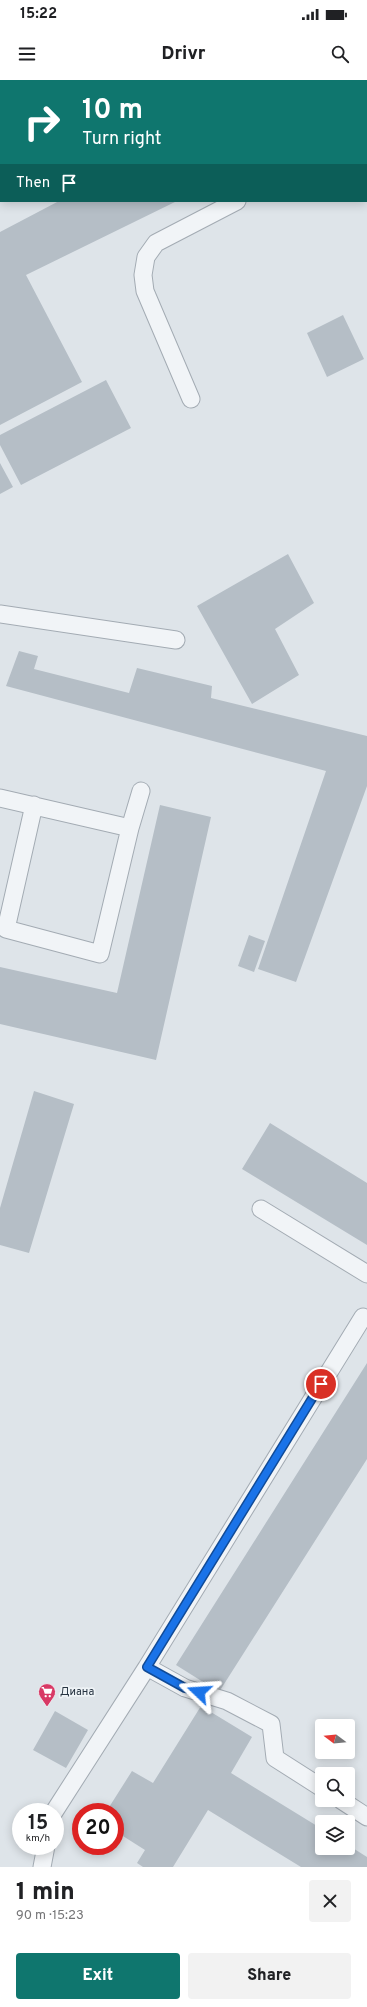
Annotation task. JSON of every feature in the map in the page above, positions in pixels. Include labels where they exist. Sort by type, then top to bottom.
[{"type":"lane","points":[[191,399],[145,291],[143,275],[146,257],[156,243],[235,202]]},
{"type":"lane","points":[[0,614],[176,640]]},
{"type":"lane","points":[[34,805],[6,929],[100,954],[130,828],[141,791]]},
{"type":"lane","points":[[0,798],[130,828]]},
{"type":"lane","points":[[262,1209],[367,1274]]},
{"type":"lane","points":[[60,1803],[147,1667],[363,1317]]},
{"type":"lane","points":[[147,1667],[185,1688],[227,1701],[271,1724],[275,1758],[315,1784]]},
{"type":"lane","points":[[352,1807],[367,1817]]},
{"type":"lane","points":[[42,1867],[44,1855]]},
{"type":"building","points":[[57,202],[175,202],[26,275],[82,382],[0,425],[0,232]]},
{"type":"building","points":[[343,315],[364,359],[327,377],[307,333]]},
{"type":"building","points":[[106,380],[131,428],[21,485],[0,445],[0,435]]},
{"type":"building","points":[[0,463],[13,487],[0,494]]},
{"type":"building","points":[[288,554],[314,603],[275,629],[299,675],[252,704],[197,606]]},
{"type":"building","points":[[19,651],[38,656],[34,669],[129,693],[137,668],[212,686],[211,698],[367,736],[367,786],[296,982],[258,969],[326,771],[6,686]]},
{"type":"building","points":[[160,805],[211,817],[156,1060],[0,1024],[0,967],[117,993]]},
{"type":"building","points":[[249,935],[265,941],[254,972],[238,966]]},
{"type":"building","points":[[34,1091],[74,1104],[29,1253],[0,1245],[0,1208]]},
{"type":"building","points":[[270,1123],[367,1183],[367,1245],[242,1169]]},
{"type":"building","points":[[367,1363],[367,1459],[219,1692],[176,1665]]},
{"type":"building","points":[[201,1706],[252,1737],[231,1773],[315,1825],[315,1855],[355,1855],[355,1849],[367,1857],[367,1867],[301,1867],[208,1810],[173,1867],[143,1867],[137,1863],[145,1850],[124,1837],[124,1803],[112,1803],[132,1771],[153,1783]]},
{"type":"building","points":[[55,1711],[88,1730],[66,1768],[33,1750]]},
{"type":"place","name":"Диана","points":[[47,1707]]},
{"type":"route","points":[[199,1692],[185,1688],[147,1667],[321,1384]]}]
